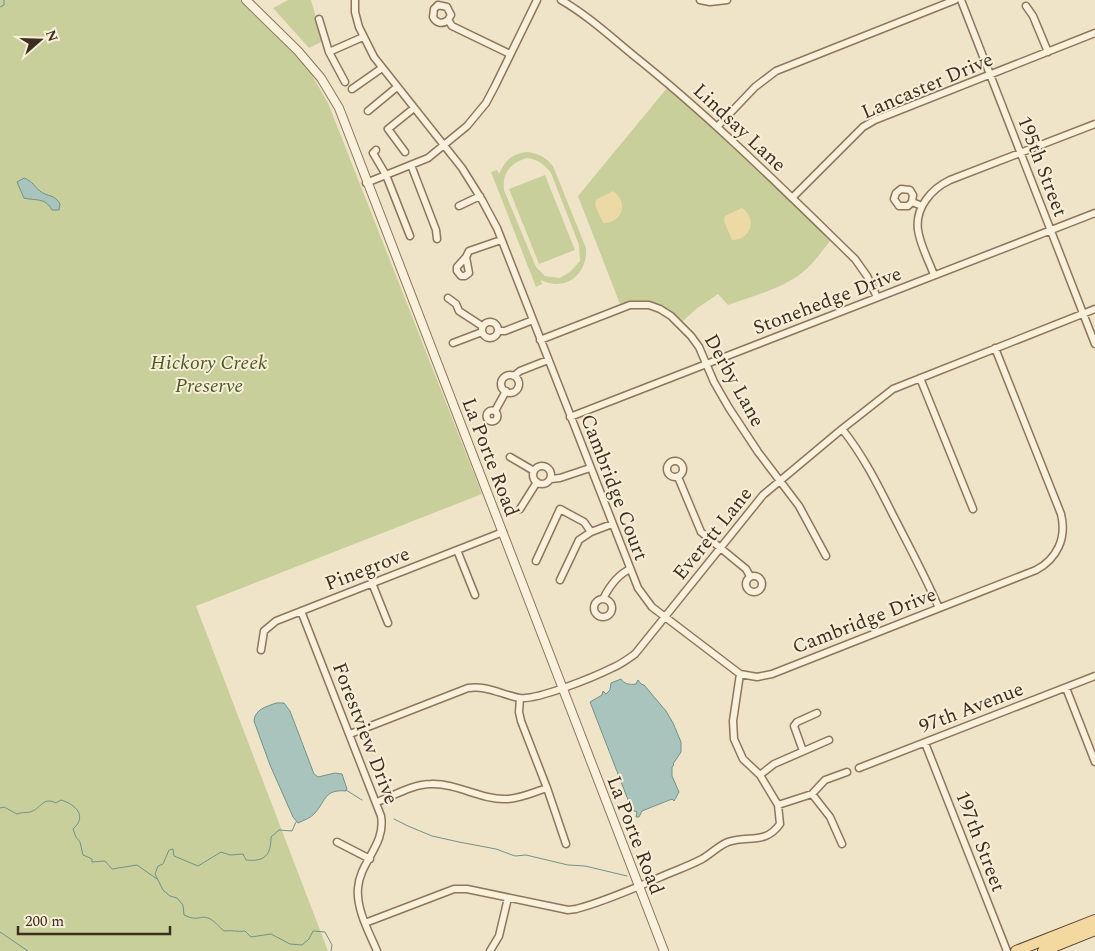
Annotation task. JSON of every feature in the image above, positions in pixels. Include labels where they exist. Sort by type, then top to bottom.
[{"type":"main road","points":[[1016,951],[1095,920]]},
{"type":"main road","points":[[1042,951],[1095,930]]},
{"type":"street","name":"La Porte Road","points":[[246,0],[298,51],[321,78],[338,108],[664,951]]},
{"type":"street","points":[[329,52],[363,37],[357,20],[355,0]]},
{"type":"street","points":[[366,183],[428,158],[467,126],[486,103],[537,0]]},
{"type":"street","name":"Lindsay Lane","points":[[560,0],[580,12],[662,78],[717,127],[855,259],[867,276],[877,297]]},
{"type":"street","points":[[700,0],[710,2],[727,0]]},
{"type":"street","points":[[717,127],[755,87],[776,71],[955,0]]},
{"type":"street","name":"195th Street","points":[[961,0],[1095,344]]},
{"type":"street","points":[[1026,6],[1033,16],[1048,52]]},
{"type":"street","points":[[319,19],[329,52],[345,82]]},
{"type":"street","points":[[448,20],[452,26],[510,54]]},
{"type":"street","name":"Lancaster Drive","points":[[792,198],[863,127],[875,120],[1095,33]]},
{"type":"street","name":"Cambridge Court","points":[[363,37],[382,68],[462,168],[480,196],[502,240],[630,569],[642,594],[652,606],[666,617]]},
{"type":"street","points":[[352,88],[382,68]]},
{"type":"street","points":[[368,111],[397,87]]},
{"type":"street","points":[[405,152],[388,129],[414,108]]},
{"type":"street","points":[[934,275],[918,230],[918,220],[924,201],[935,188],[943,183],[1095,124]]},
{"type":"street","points":[[376,150],[373,153],[374,156],[386,175],[410,236]]},
{"type":"street","points":[[411,165],[436,230],[437,239]]},
{"type":"street","points":[[459,206],[480,196]]},
{"type":"street","points":[[912,202],[922,206]]},
{"type":"street","name":"Stonehedge Drive","points":[[570,417],[1095,213]]},
{"type":"street","points":[[466,257],[469,251],[502,240]]},
{"type":"street","points":[[448,298],[456,304],[459,311],[482,329],[486,337],[492,338],[498,331],[505,331],[533,320]]},
{"type":"street","name":"Derby Lane","points":[[540,340],[626,306],[649,305],[666,312],[686,330],[699,347],[728,408],[758,452],[799,506],[826,556]]},
{"type":"street","name":"Everett Lane","points":[[350,734],[468,688],[484,688],[520,698],[536,697],[613,668],[635,654],[753,505],[779,480],[893,389],[1095,309]]},
{"type":"street","points":[[454,343],[482,329],[487,322],[494,322],[498,331]]},
{"type":"street","name":"Cambridge Drive","points":[[740,674],[756,677],[772,674],[1042,567],[1056,552],[1061,540],[1063,527],[1059,508],[996,348]]},
{"type":"street","points":[[514,376],[520,371],[548,360]]},
{"type":"street","points":[[508,375],[514,376],[518,382],[518,388],[512,392],[506,391],[502,386],[502,379],[508,375]]},
{"type":"street","points":[[920,378],[972,509]]},
{"type":"street","points":[[495,410],[506,391]]},
{"type":"street","points":[[842,429],[857,448],[870,470],[923,571],[939,608]]},
{"type":"street","points":[[510,457],[534,471]]},
{"type":"street","points":[[534,471],[540,466],[546,467],[551,472],[551,479]]},
{"type":"street","points":[[537,482],[545,483],[551,479],[590,468]]},
{"type":"street","points":[[534,471],[534,478],[537,482]]},
{"type":"street","points":[[678,477],[701,532],[746,570],[750,576]]},
{"type":"street","points":[[520,510],[537,482]]},
{"type":"street","points":[[536,561],[560,509],[584,522],[591,532]]},
{"type":"street","points":[[560,580],[579,540],[591,532],[612,524]]},
{"type":"street","name":"Pinegrove","points":[[261,650],[264,631],[268,626],[301,611],[503,532]]},
{"type":"street","points":[[457,550],[475,595]]},
{"type":"street","points":[[603,599],[620,575],[630,569]]},
{"type":"street","points":[[372,583],[388,623]]},
{"type":"street","name":"Forestview Drive","points":[[301,611],[381,816],[382,829],[380,840],[362,874],[358,887],[358,903],[377,951]]},
{"type":"street","points":[[366,923],[454,890],[467,889],[568,910],[576,909],[638,886],[703,858],[719,846],[729,842],[740,839],[765,838],[774,833],[780,824],[778,805],[760,775],[743,759],[734,739],[733,721],[740,674],[666,617]]},
{"type":"street","name":"97th Avenue","points":[[860,768],[1095,676]]},
{"type":"street","points":[[1066,688],[1095,762]]},
{"type":"street","points":[[520,698],[519,712],[521,721],[566,844]]},
{"type":"street","points":[[803,751],[794,726],[797,722],[817,713]]},
{"type":"street","points":[[760,775],[774,764],[829,740]]},
{"type":"street","name":"197th Street","points":[[925,743],[1007,951]]},
{"type":"street","points":[[778,805],[812,794],[825,780],[847,772]]},
{"type":"street","points":[[376,802],[416,786],[428,784],[444,785],[503,800],[520,797],[547,788]]},
{"type":"street","points":[[812,794],[830,817],[842,844]]},
{"type":"street","points":[[337,842],[370,859]]},
{"type":"street","points":[[490,951],[499,936],[508,898]]},
{"type":"green space","name":"Hickory Creek Preserve","points":[[0,0],[242,0],[309,70],[328,103],[482,494],[196,606],[328,951],[0,951]]},
{"type":"green space","points":[[288,0],[311,0],[323,41],[309,48],[273,8]]},
{"type":"green space","points":[[667,88],[698,113],[831,240],[807,268],[786,283],[767,292],[728,305],[718,294],[696,309],[683,321],[669,310],[654,303],[638,301],[620,304],[578,196]]},
{"type":"green space","points":[[528,152],[545,158],[553,166],[586,248],[586,258],[579,273],[573,279],[566,282],[558,284],[541,280],[542,284],[536,287],[491,172],[497,170],[499,174],[510,158]],"holes":[[[527,158],[541,163],[551,173],[579,245],[580,261],[570,272],[560,278],[545,276],[536,267],[504,190],[504,179],[508,170],[516,163]]]},
{"type":"green space","points":[[545,175],[575,250],[539,264],[509,189]]},
{"type":"sand","points":[[613,191],[621,201],[622,211],[615,220],[603,223],[595,205],[596,200]]},
{"type":"sand","points":[[742,208],[750,218],[750,228],[744,237],[732,240],[724,221],[725,216]]},
{"type":"water","points":[[24,178],[43,193],[56,199],[60,204],[59,210],[52,210],[43,201],[24,198],[17,182]]},
{"type":"water","points":[[621,679],[625,683],[632,684],[636,684],[638,680],[644,685],[666,711],[681,742],[681,752],[672,767],[672,776],[679,792],[674,801],[672,799],[642,811],[639,817],[636,817],[637,812],[632,810],[590,702],[602,695],[603,691],[606,694],[610,690],[611,683]]},
{"type":"water","points":[[276,703],[284,703],[290,711],[314,774],[318,777],[335,773],[342,774],[347,789],[346,791],[334,792],[327,796],[313,815],[298,823],[293,817],[270,765],[254,721],[259,711]]},
{"type":"waterway","points":[[0,7],[4,5],[4,0]]},
{"type":"waterway","points":[[346,790],[362,800]]},
{"type":"waterway","points":[[0,808],[4,807],[17,814],[30,812],[48,801],[56,803],[61,800],[71,804],[78,811],[79,815],[79,820],[73,829],[80,842],[83,855],[92,859],[92,862],[105,861],[112,869],[137,865],[157,879]]},
{"type":"waterway","points":[[394,819],[432,836],[496,849],[515,856],[526,855],[627,876]]},
{"type":"waterway","points":[[296,822],[292,831],[279,830],[271,837],[268,853],[258,860],[246,860],[243,854],[230,855],[221,852],[198,866],[174,856],[173,849],[169,850],[163,864],[158,866],[155,874],[163,890],[170,896],[177,898],[183,905],[184,915],[193,918],[208,918],[224,931],[245,931],[251,937],[271,934],[290,944],[302,945],[309,939],[313,931],[325,932],[332,945],[331,951]]},
{"type":"waterway","points":[[0,932],[28,951]]}]
